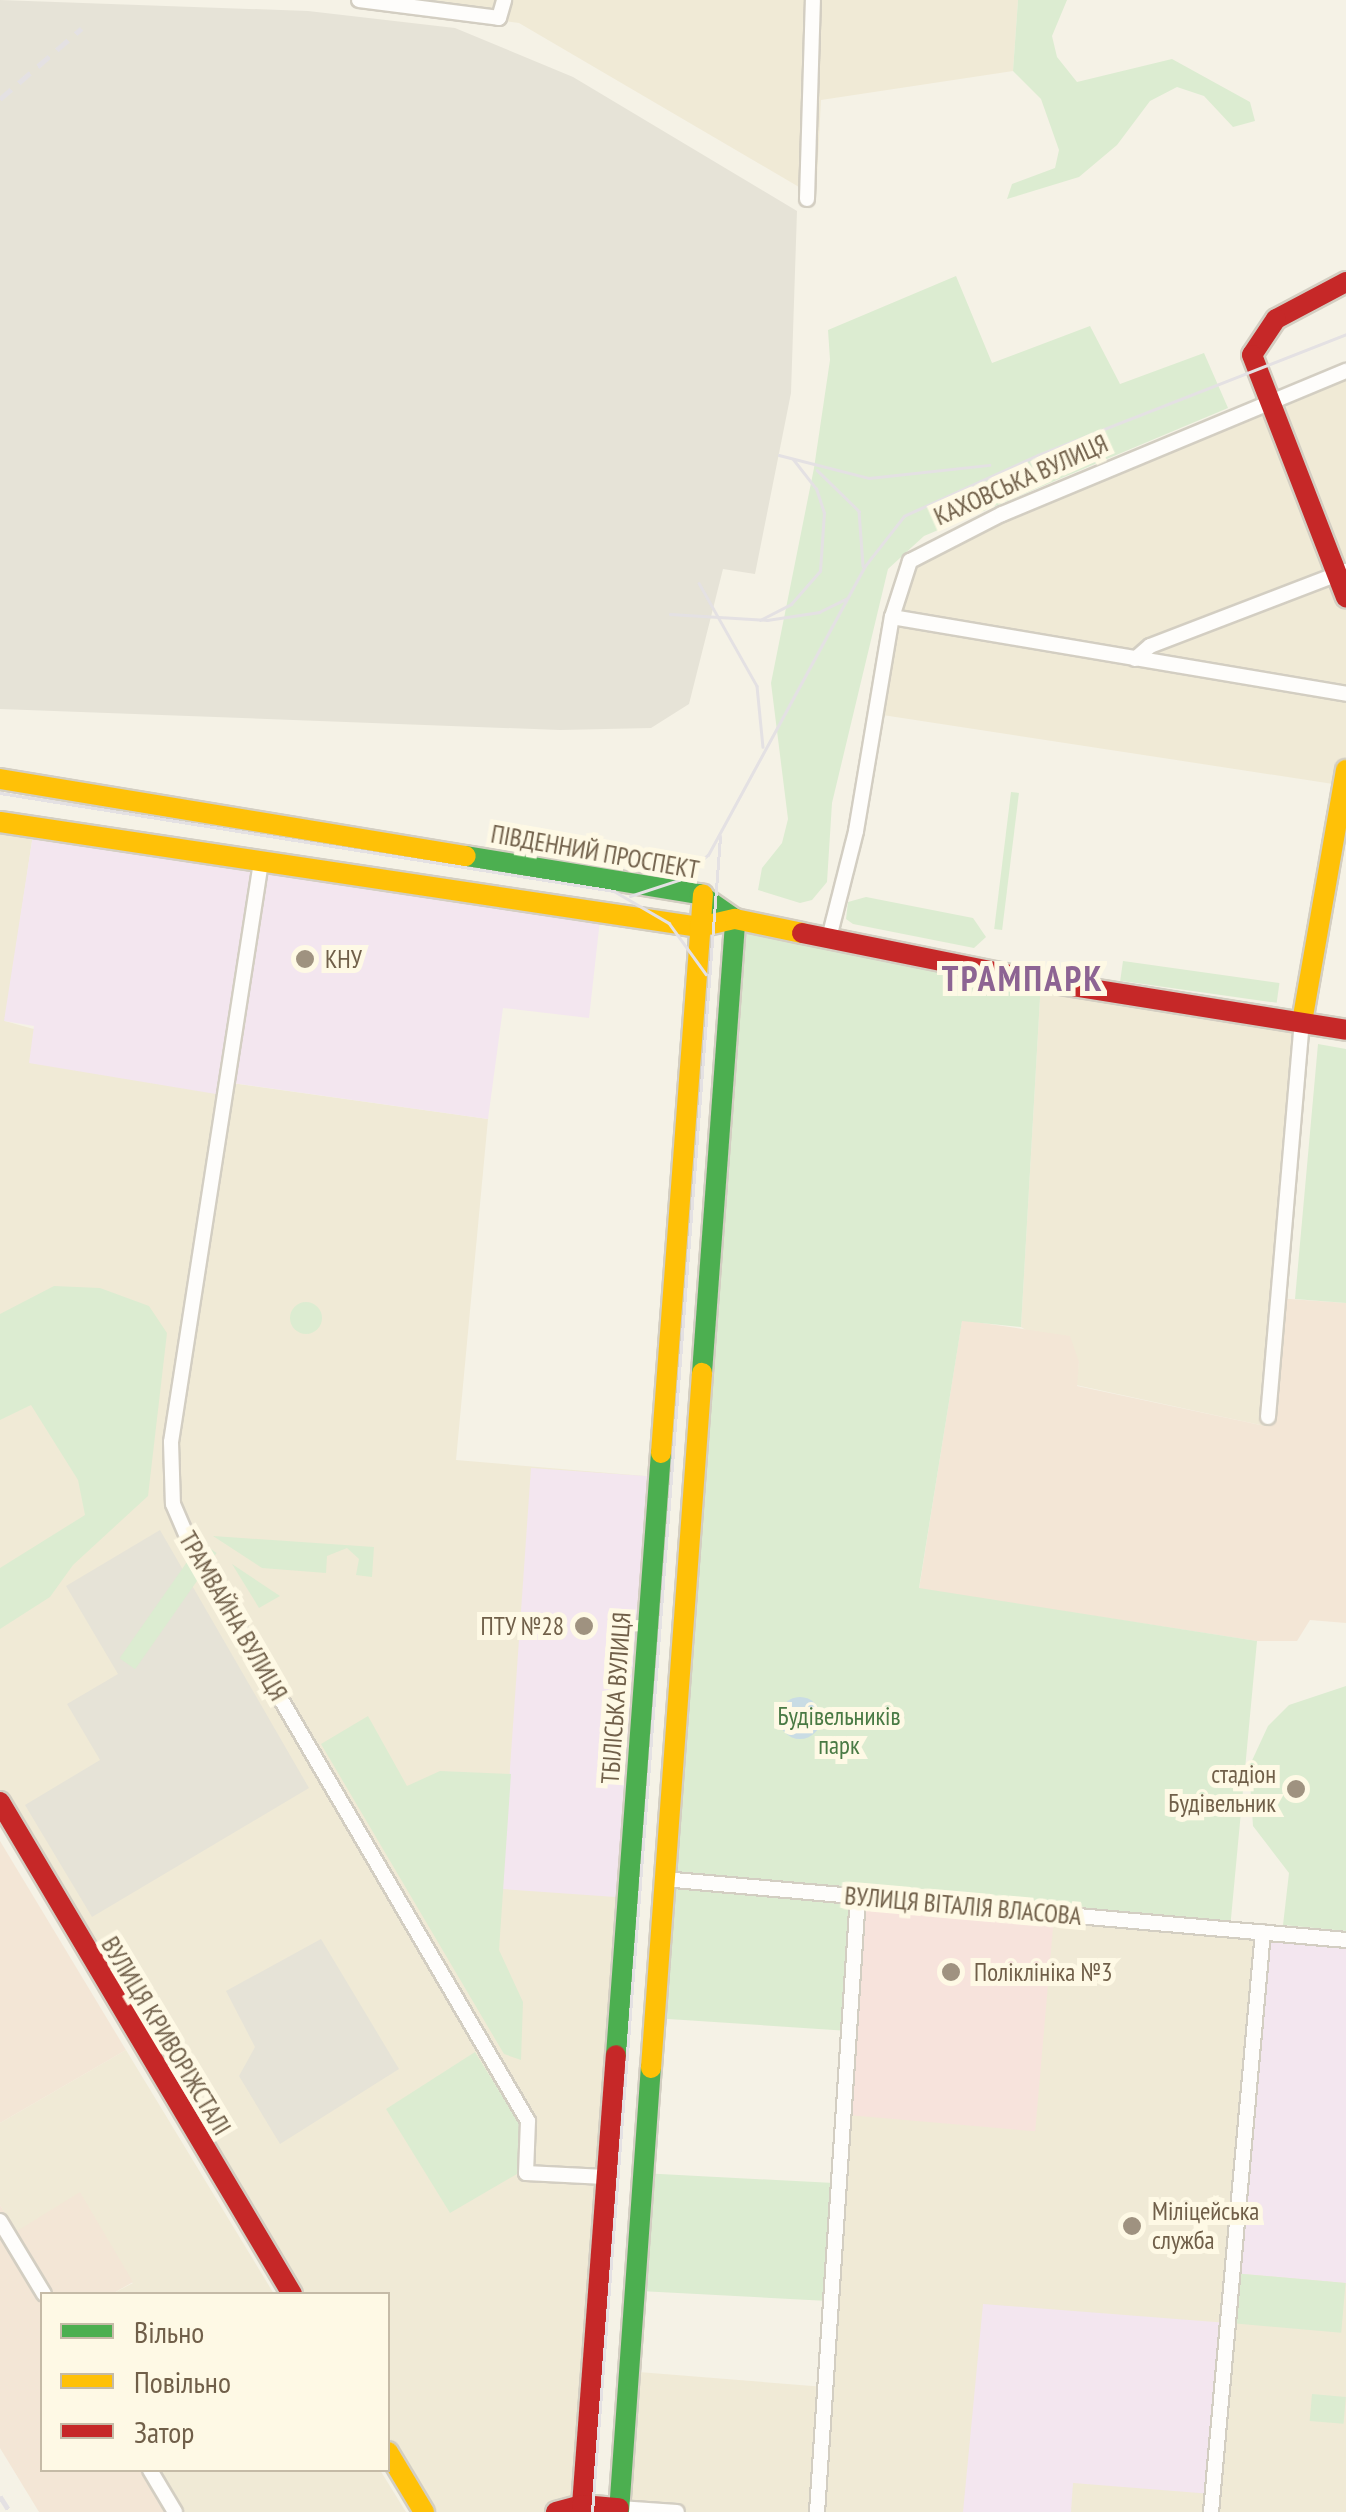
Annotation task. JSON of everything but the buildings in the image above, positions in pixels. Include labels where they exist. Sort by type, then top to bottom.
[{"type":"main road","points":[[1346,282],[1276,319],[1260,336],[1252,364],[1341,573],[1346,597]]},
{"type":"main road","points":[[1302,1022],[1346,770]]},
{"type":"main road","name":"ПІВДЕННИЙ ПРОСПЕКТ","points":[[0,779],[704,895],[735,919]]},
{"type":"main road","points":[[0,822],[699,927],[735,919],[1041,981],[1346,1030]]},
{"type":"main road","name":"ТБІЛІСЬКА ВУЛИЦЯ","points":[[582,2504],[704,895]]},
{"type":"main road","points":[[556,2512],[582,2504],[619,2510],[735,919]]},
{"type":"main road","name":"ВУЛИЦЯ КРИВОРІЖСТАЛІ","points":[[0,1802],[291,2292]]},
{"type":"main road","points":[[390,2455],[424,2512]]},
{"type":"street","points":[[359,0],[499,18],[504,0]]},
{"type":"street","points":[[807,199],[813,0]]},
{"type":"street","name":"КАХОВСЬКА ВУЛИЦЯ","points":[[828,938],[856,831],[892,617],[910,561],[943,540],[1346,372]]},
{"type":"street","points":[[1135,659],[1150,646],[1341,573]]},
{"type":"street","points":[[892,617],[1346,694]]},
{"type":"street","name":"ТРАМВАЙНА ВУЛИЦЯ","points":[[261,862],[171,1442],[173,1504],[200,1562],[528,2121],[526,2174],[605,2178]]},
{"type":"street","points":[[1268,1417],[1302,1022]]},
{"type":"street","name":"ВУЛИЦЯ ВІТАЛІЯ ВЛАСОВА","points":[[663,1879],[1346,1940]]},
{"type":"street","points":[[818,2512],[858,1896]]},
{"type":"street","points":[[1211,2512],[1263,1932]]},
{"type":"street","points":[[0,2221],[43,2292]]},
{"type":"street","points":[[151,2472],[175,2512]]},
{"type":"street","points":[[619,2510],[677,2512]]},
{"type":"shaded area","points":[[0,0],[308,11],[455,28],[573,77],[797,211],[791,393],[755,574],[723,569],[689,704],[651,728],[560,730],[0,709]]},
{"type":"shaded area","points":[[359,0],[1018,0],[1013,71],[821,100],[816,197],[519,23]]},
{"type":"shaded area","points":[[1346,371],[1346,786],[876,714],[910,561]]},
{"type":"shaded area","points":[[0,822],[34,828],[5,1021],[224,1082],[488,1119],[456,1460],[656,1477],[582,2505],[556,2512],[424,2512],[390,2455],[390,2292],[291,2292],[0,1802]]},
{"type":"shaded area","name":"КНУ","points":[[34,828],[601,911],[589,1018],[503,1008],[488,1119],[225,1082],[222,1095],[29,1063],[34,1026],[4,1021]]},
{"type":"shaded area","points":[[1041,981],[1302,1022],[1265,1426],[1076,1385],[1079,1362],[1021,1327]]},
{"type":"shaded area","points":[[1276,1298],[1346,1303],[1346,1623],[1310,1620],[1297,1641],[1257,1641],[919,1589],[962,1320],[1070,1336],[1079,1362],[1077,1386],[1265,1426]]},
{"type":"shaded area","name":"ПТУ №28","points":[[531,1468],[656,1477],[626,1898],[502,1889]]},
{"type":"shaded area","points":[[160,1530],[309,1788],[92,1917],[25,1805],[100,1760],[67,1704],[118,1674],[66,1586]]},
{"type":"shaded area","points":[[800,1697],[815,1703],[821,1718],[815,1733],[800,1739],[785,1733],[779,1718],[785,1703]]},
{"type":"shaded area","points":[[0,1841],[126,2050],[0,2123]]},
{"type":"shaded area","points":[[858,1896],[1346,1940],[1346,2512],[619,2512],[626,2371],[825,2387]]},
{"type":"shaded area","name":"Поліклініка №3","points":[[858,1896],[1054,1913],[1035,2131],[839,2114]]},
{"type":"shaded area","points":[[1263,1932],[1346,1940],[1346,2283],[1232,2273]]},
{"type":"shaded area","points":[[321,1939],[399,2069],[280,2144],[239,2076],[255,2047],[226,1991]]},
{"type":"shaded area","points":[[126,2050],[273,2292],[116,2292],[133,2283],[16,2231],[0,2205],[0,2123]]},
{"type":"shaded area","points":[[80,2192],[133,2282],[116,2292],[40,2292],[40,2472],[159,2472],[184,2512],[39,2512],[0,2448],[0,2205],[17,2231]]},
{"type":"shaded area","points":[[983,2304],[1228,2323],[1212,2494],[1073,2483],[1071,2512],[963,2512]]},
{"type":"shaded area","points":[[159,2472],[381,2472],[406,2512],[184,2512]]},
{"type":"green space","points":[[1018,0],[1067,0],[1052,36],[1057,57],[1077,82],[1172,59],[1250,102],[1255,121],[1233,127],[1204,96],[1177,87],[1150,101],[1117,145],[1079,177],[1007,199],[1012,184],[1055,168],[1059,150],[1041,99],[1013,71]]},
{"type":"green space","points":[[956,276],[992,363],[1090,326],[1120,384],[1204,353],[1228,408],[924,536],[888,569],[832,803],[827,882],[812,900],[800,903],[758,890],[762,868],[782,843],[788,819],[771,683],[814,468],[830,360],[828,330]]},
{"type":"green space","points":[[1011,792],[1019,793],[1002,930],[994,929]]},
{"type":"green space","points":[[866,897],[973,918],[986,937],[974,948],[853,924],[846,919],[848,902]]},
{"type":"green space","name":"Будівельників парк","points":[[735,919],[1041,981],[1021,1327],[962,1321],[919,1588],[1257,1641],[1230,1929],[858,1896],[849,2031],[653,2018]]},
{"type":"green space","points":[[1123,961],[1279,983],[1277,1003],[1120,981]]},
{"type":"green space","points":[[1318,1044],[1346,1049],[1346,1303],[1295,1299]]},
{"type":"green space","points":[[54,1286],[100,1288],[149,1306],[167,1333],[148,1496],[73,1565],[50,1597],[0,1629],[0,1568],[85,1515],[78,1480],[31,1405],[0,1420],[0,1314]]},
{"type":"green space","points":[[306,1302],[317,1307],[322,1318],[317,1329],[306,1334],[295,1329],[290,1318],[295,1307]]},
{"type":"green space","points":[[213,1536],[374,1547],[372,1577],[356,1575],[359,1559],[347,1548],[327,1556],[326,1573],[262,1568]]},
{"type":"green space","points":[[201,1542],[217,1553],[135,1669],[120,1658]]},
{"type":"green space","points":[[232,1564],[280,1596],[259,1608]]},
{"type":"green space","name":"стадіон Будівельник","points":[[1346,1686],[1346,1931],[1283,1925],[1289,1873],[1253,1826],[1249,1767],[1268,1726],[1289,1705]]},
{"type":"green space","points":[[368,1716],[407,1786],[440,1771],[511,1774],[499,1950],[523,2002],[521,2060],[504,2054],[321,1744]]},
{"type":"green space","points":[[475,2052],[520,2125],[517,2174],[450,2213],[386,2109]]},
{"type":"green space","points":[[641,2173],[839,2183],[833,2301],[635,2291]]},
{"type":"green space","points":[[1232,2273],[1346,2283],[1341,2333],[1228,2323]]},
{"type":"green space","points":[[1312,2394],[1346,2397],[1344,2424],[1310,2421]]},
{"type":"tram line","points":[[630,896],[679,880],[708,855],[865,566],[904,516],[1038,455],[1346,334]]},
{"type":"tram line","points":[[779,455],[869,478],[989,465]]},
{"type":"tram line","points":[[760,620],[791,604],[820,571],[824,513],[816,489],[793,460]]},
{"type":"tram line","points":[[817,470],[859,511],[863,566]]},
{"type":"tram line","points":[[699,583],[757,686],[763,747]]},
{"type":"tram line","points":[[670,614],[767,620],[819,612],[846,599]]},
{"type":"tram line","points":[[0,793],[614,891],[669,923],[706,974]]},
{"type":"tram line","points":[[592,2512],[720,837]]},
{"type":"railway","points":[[0,99],[82,28]]},
{"type":"railway","points":[[0,2496],[10,2512]]},
{"type":"traffic: fast","points":[[466,856],[699,894],[735,919]]},
{"type":"traffic: fast","points":[[702,1373],[735,919]]},
{"type":"traffic: fast","points":[[616,2055],[661,1453]]},
{"type":"traffic: fast","points":[[619,2512],[651,2068]]},
{"type":"traffic: slow","points":[[1302,1022],[1346,770]]},
{"type":"traffic: slow","points":[[0,779],[466,856]]},
{"type":"traffic: slow","points":[[0,822],[699,927],[735,919],[802,933]]},
{"type":"traffic: slow","points":[[661,1453],[703,895]]},
{"type":"traffic: slow","points":[[651,2068],[702,1373]]},
{"type":"traffic: slow","points":[[390,2455],[424,2512]]},
{"type":"traffic: jam","points":[[1346,282],[1276,319],[1252,355],[1346,597]]},
{"type":"traffic: jam","points":[[802,933],[1041,981],[1346,1030]]},
{"type":"traffic: jam","points":[[0,1802],[291,2292]]},
{"type":"traffic: jam","points":[[582,2505],[616,2055]]},
{"type":"traffic: jam","points":[[556,2512],[582,2505],[619,2508]]},
{"type":"place","name":"КНУ","points":[[305,959]]},
{"type":"place","name":"ПТУ №28","points":[[584,1626]]},
{"type":"place","name":"стадіон Будівельник","points":[[1296,1789]]},
{"type":"place","name":"Поліклініка №3","points":[[951,1972]]},
{"type":"place","name":"Міліцейська служба","points":[[1132,2226]]},
{"type":"district","name":"ТРАМПАРК","points":[[1023,978]]}]
